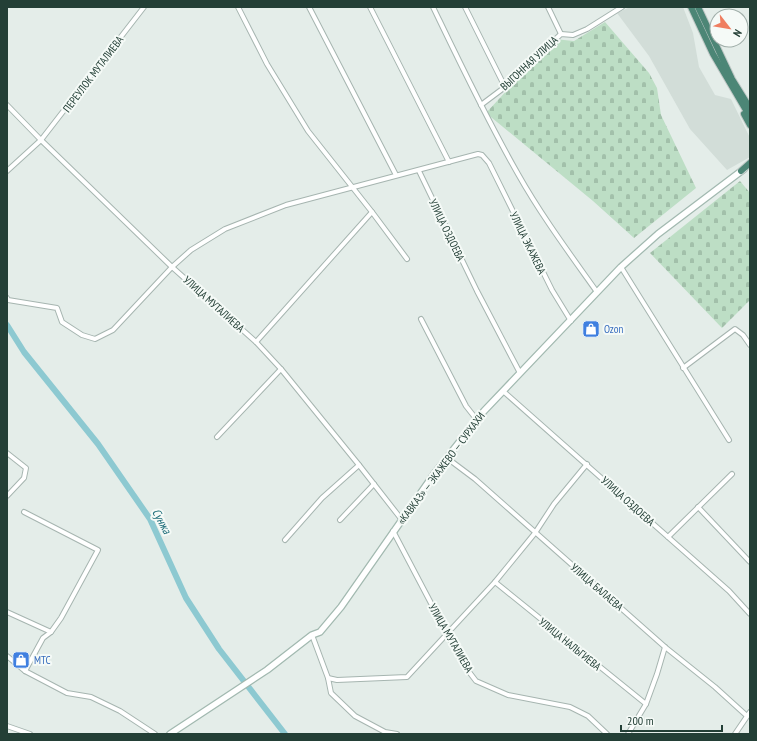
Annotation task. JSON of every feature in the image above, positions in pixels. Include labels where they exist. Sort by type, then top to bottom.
[{"type":"highway","points":[[691,7],[726,83],[750,125]]},
{"type":"highway","points":[[698,7],[720,52],[750,102]]},
{"type":"highway","points":[[720,52],[730,80],[750,117]]},
{"type":"highway","points":[[713,54],[750,108]]},
{"type":"highway","points":[[741,171],[750,163]]},
{"type":"main road","name":"«КАВКАЗ» — ЭКАЖЕВО — СУРХАХИ","points":[[170,734],[267,670],[312,635],[320,632],[341,607],[393,531],[446,458],[503,391],[597,292],[658,234],[741,171],[750,167]]},
{"type":"main road","points":[[741,171],[750,170]]},
{"type":"street","name":"ПЕРЕУЛОК МУТАЛИЕВА","points":[[7,171],[41,140],[144,7]]},
{"type":"street","points":[[238,7],[267,64],[308,131],[407,259]]},
{"type":"street","points":[[309,7],[396,175]]},
{"type":"street","points":[[7,298],[8,300],[57,308],[62,322],[82,335],[95,339],[113,330],[172,267],[191,250],[225,228],[286,205],[449,162],[370,7]]},
{"type":"street","points":[[433,7],[481,105],[518,175],[551,227],[597,292]]},
{"type":"street","points":[[465,7],[505,87]]},
{"type":"street","points":[[548,7],[561,34]]},
{"type":"street","name":"ВЫГОННАЯ УЛИЦА","points":[[481,105],[505,87],[561,34],[573,35],[587,29],[622,7]]},
{"type":"street","name":"УЛИЦА МУТАЛИЕВА","points":[[7,105],[172,267],[256,342],[281,369],[402,520]]},
{"type":"street","name":"УЛИЦА ЭКАЖЕВА","points":[[449,162],[478,154],[482,155],[489,163],[552,290],[570,321]]},
{"type":"street","name":"УЛИЦА ОЗДОЕВА","points":[[419,171],[478,292],[520,373]]},
{"type":"street","points":[[256,342],[372,212]]},
{"type":"street","points":[[622,267],[683,368],[729,440]]},
{"type":"street","points":[[421,319],[466,406],[477,420]]},
{"type":"street","points":[[683,368],[735,329],[743,335],[750,345]]},
{"type":"street","points":[[217,437],[281,369]]},
{"type":"street","name":"УЛИЦА ОЗДОЕВА","points":[[503,391],[729,591],[750,614]]},
{"type":"street","points":[[7,453],[26,468],[24,478],[7,496]]},
{"type":"street","name":"УЛИЦА БАЛАЕВА","points":[[446,458],[475,479],[665,646],[748,714]]},
{"type":"street","points":[[328,678],[337,680],[407,677],[495,582],[535,533],[554,504],[587,464]]},
{"type":"street","points":[[285,540],[322,498],[359,465]]},
{"type":"street","points":[[668,537],[732,474]]},
{"type":"street","points":[[340,520],[374,484]]},
{"type":"street","points":[[698,507],[750,562]]},
{"type":"street","points":[[24,512],[98,550],[71,602],[51,632],[43,638],[25,671]]},
{"type":"street","name":"УЛИЦА МУТАЛИЕВА","points":[[393,531],[463,664],[476,681],[508,696],[570,707],[588,716],[607,734]]},
{"type":"street","name":"УЛИЦА НАЛЬГИЕВА","points":[[495,582],[572,646],[646,704]]},
{"type":"street","points":[[7,612],[51,632]]},
{"type":"street","points":[[312,635],[328,678],[331,693],[355,716],[385,732],[397,734]]},
{"type":"street","points":[[628,734],[646,704],[665,646]]},
{"type":"street","points":[[7,656],[25,671],[67,692],[91,697],[120,711],[155,734]]},
{"type":"street","points":[[735,734],[748,714]]},
{"type":"street","points":[[7,726],[30,734]]},
{"type":"shaded area","points":[[630,7],[683,7],[693,33],[699,67],[715,95],[731,99],[750,138],[750,157],[727,170],[690,129],[649,56],[617,13]]},
{"type":"green space","points":[[605,22],[649,73],[657,88],[661,115],[696,188],[634,238],[593,201],[486,113],[554,39],[574,41]]},
{"type":"green space","points":[[740,181],[750,193],[750,300],[722,328],[650,253]]},
{"type":"waterway","name":"Сунжа","points":[[7,325],[24,352],[98,444],[150,519],[186,598],[219,649],[285,734]]},
{"type":"place","name":"Ozon","points":[[591,329]]},
{"type":"place","name":"МТС","points":[[21,660]]}]
